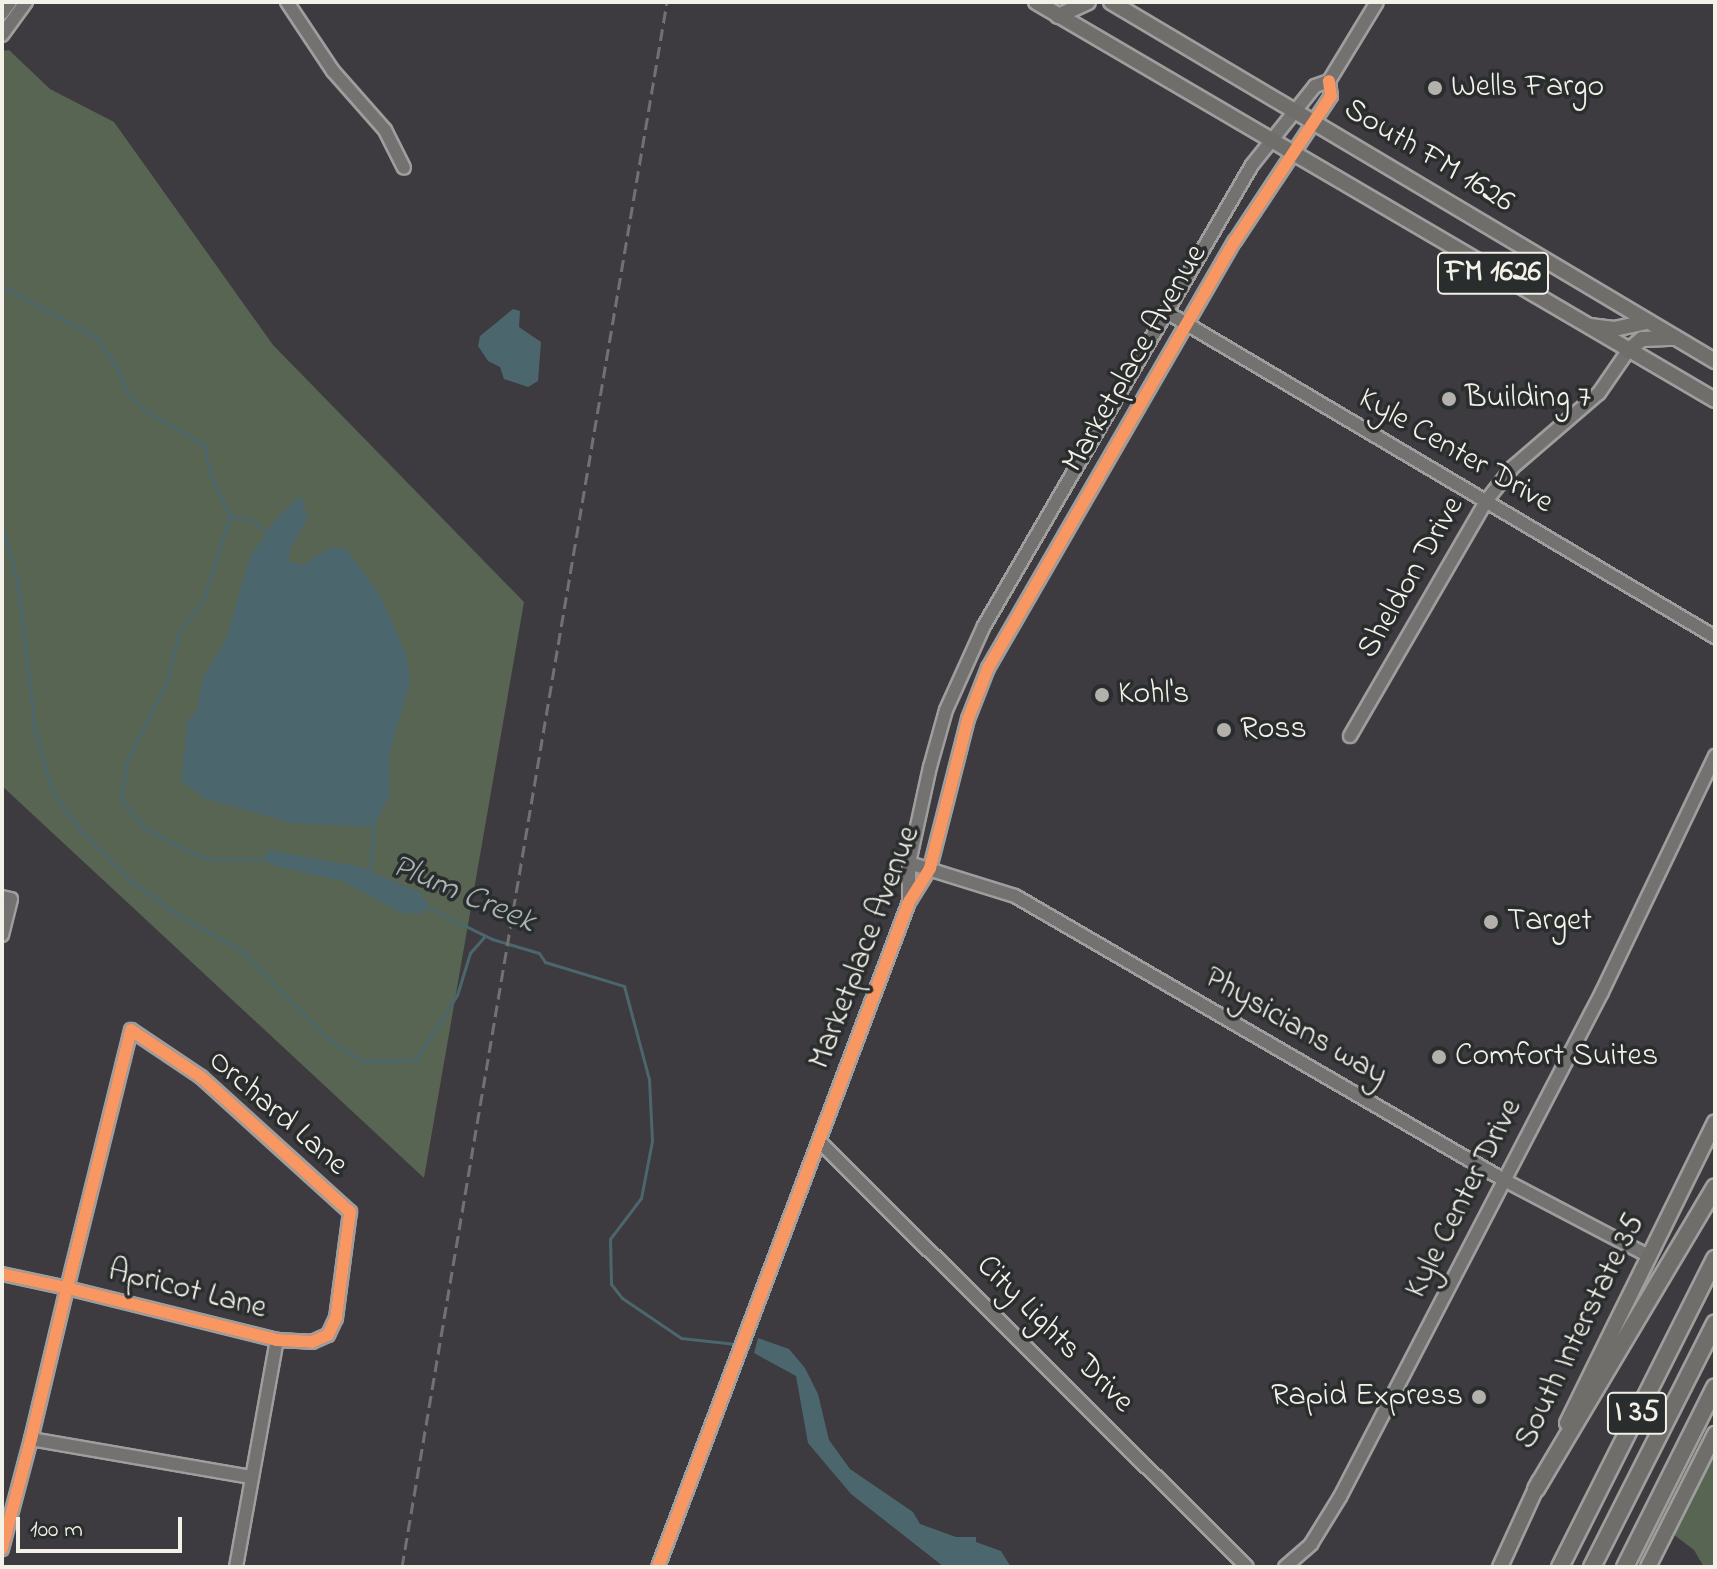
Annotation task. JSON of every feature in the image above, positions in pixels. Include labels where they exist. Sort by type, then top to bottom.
[{"type":"highway","points":[[1536,1489],[1715,1187]]},
{"type":"highway","name":"I 35","points":[[1560,1567],[1715,1259]]},
{"type":"highway","name":"I 35","points":[[1592,1567],[1715,1323]]},
{"type":"highway","points":[[1625,1567],[1715,1387]]},
{"type":"main road","name":"South FM 1626","points":[[1036,2],[1268,142],[1715,400]]},
{"type":"main road","points":[[1058,16],[1088,2]]},
{"type":"main road","name":"South FM 1626","points":[[1111,2],[1715,361]]},
{"type":"main road","points":[[1582,324],[1614,329],[1647,322]]},
{"type":"main road","points":[[1628,351],[1642,339],[1675,338]]},
{"type":"main road","name":"South Interstate 35","points":[[1500,1567],[1715,1122]]},
{"type":"main road","points":[[1648,1567],[1715,1434]]},
{"type":"street","points":[[2,13],[10,2]]},
{"type":"street","points":[[2,35],[26,2]]},
{"type":"street","points":[[287,2],[333,71],[385,130],[404,168]]},
{"type":"street","name":"Marketplace Avenue","points":[[658,1567],[729,1372],[820,1142],[909,902],[930,868],[968,719],[988,668],[1188,326],[1291,155],[1316,122],[1331,96],[1329,81],[1377,2]]},
{"type":"street","name":"Marketplace Avenue","points":[[909,902],[909,863],[946,710],[966,662],[1268,142],[1315,86],[1329,81]]},
{"type":"street","name":"Kyle Center Drive","points":[[1168,313],[1715,637]]},
{"type":"street","name":"Sheldon Drive","points":[[1350,736],[1486,501],[1513,467],[1599,393],[1628,351]]},
{"type":"street","name":"Kyle Center Drive","points":[[1285,1567],[1311,1544],[1340,1497],[1504,1180],[1715,756]]},
{"type":"street","name":"Physicians way","points":[[909,863],[1015,896],[1504,1180],[1649,1256]]},
{"type":"street","points":[[2,935],[6,898]]},
{"type":"street","name":"Orchard Lane","points":[[67,1288],[131,1030],[201,1077],[350,1212],[336,1318],[328,1335],[312,1342]]},
{"type":"street","name":"City Lights Drive","points":[[820,1142],[1247,1567]]},
{"type":"street","name":"Apricot Lane","points":[[2,1274],[277,1340],[312,1342]]},
{"type":"street","points":[[2,1549],[67,1288]]},
{"type":"street","points":[[236,1567],[277,1340]]},
{"type":"street","points":[[31,1439],[251,1477]]},
{"type":"green space","points":[[9,50],[50,89],[114,122],[273,345],[524,602],[424,1178],[2,786],[2,51]]},
{"type":"green space","points":[[1715,1449],[1715,1567],[1704,1567],[1694,1550],[1673,1534]]},
{"type":"water","points":[[513,309],[520,311],[519,327],[541,342],[538,381],[528,387],[504,379],[500,367],[488,361],[478,346],[480,336]]},
{"type":"water","points":[[301,495],[308,518],[290,549],[289,561],[303,565],[329,548],[346,548],[381,597],[406,654],[410,682],[390,751],[389,796],[374,827],[291,823],[203,798],[181,780],[188,720],[196,712],[204,674],[226,640],[249,559],[277,518]]},
{"type":"water","points":[[269,850],[361,867],[421,893],[429,905],[420,914],[402,913],[342,881],[271,865],[264,857]]},
{"type":"water","points":[[758,1338],[789,1349],[805,1368],[818,1394],[829,1440],[850,1469],[913,1512],[920,1524],[956,1537],[976,1537],[976,1542],[1001,1551],[1011,1567],[944,1567],[851,1494],[808,1443],[796,1376],[754,1353]]},
{"type":"waterway","name":"Plum Creek","points":[[2,286],[97,338],[121,375],[125,390],[143,409],[204,445],[210,474],[230,516],[203,602],[180,629],[166,684],[127,761],[121,799],[144,827],[186,851],[208,859],[266,859]]},
{"type":"waterway","points":[[230,516],[255,522],[266,532]]},
{"type":"waterway","points":[[2,529],[17,579],[35,731],[52,791],[81,831],[131,881],[178,915],[242,951],[327,1038],[362,1061],[416,1060],[457,995],[470,953],[484,937]]},
{"type":"waterway","points":[[370,871],[374,827]]},
{"type":"waterway","name":"Plum Creek","points":[[425,906],[492,939],[539,953],[545,962],[624,986],[649,1079],[652,1141],[641,1198],[610,1239],[611,1284],[622,1298],[681,1338],[736,1344]]},
{"type":"railway","points":[[402,1567],[667,2]]},
{"type":"cycle path","points":[[658,1567],[909,902],[930,868],[968,719],[988,668],[1235,241],[1331,96],[1329,81]]},
{"type":"cycle path","points":[[2,1274],[67,1288],[277,1340],[312,1342],[328,1335],[336,1318],[350,1212],[201,1077],[131,1030],[67,1288],[31,1439],[2,1549]]},
{"type":"place","name":"Wells Fargo","points":[[1435,88]]},
{"type":"place","name":"Building 7","points":[[1449,399]]},
{"type":"place","name":"Kohl's","points":[[1102,695]]},
{"type":"place","name":"Ross","points":[[1224,730]]},
{"type":"place","name":"Target","points":[[1491,922]]},
{"type":"place","name":"Comfort Suites","points":[[1439,1057]]},
{"type":"place","name":"Rapid Express","points":[[1479,1397]]}]
